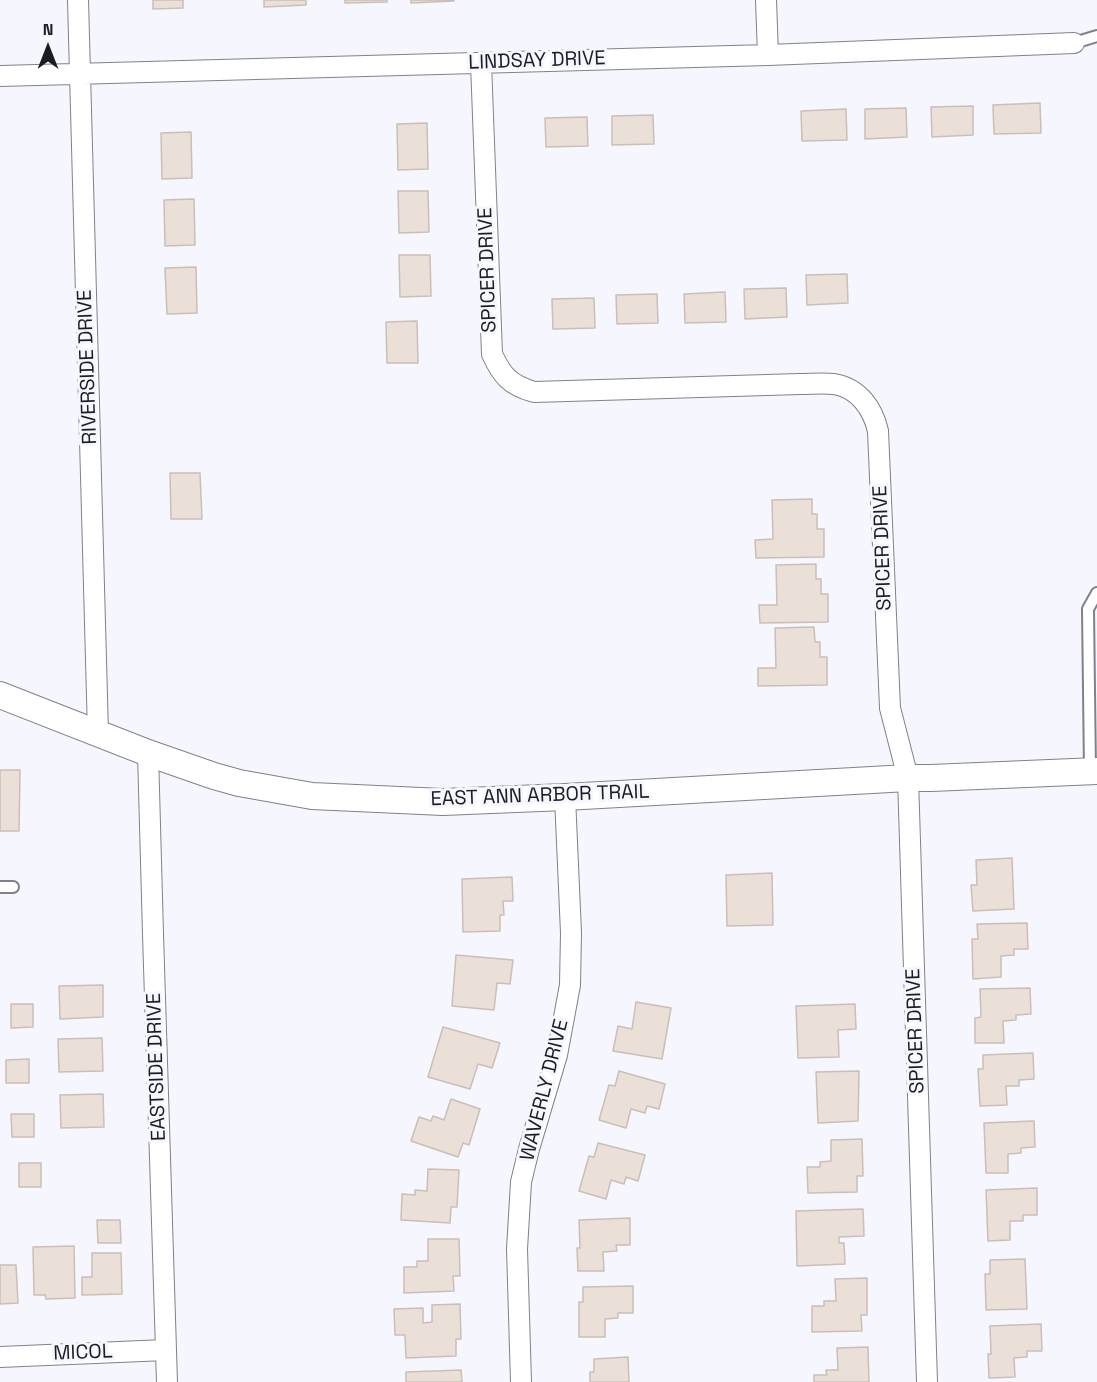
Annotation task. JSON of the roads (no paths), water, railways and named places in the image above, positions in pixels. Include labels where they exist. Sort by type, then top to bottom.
[{"type":"street","name":"RIVERSIDE DRIVE","points":[[78,0],[98,733]]},
{"type":"street","points":[[766,0],[768,55]]},
{"type":"street","name":"LINDSAY DRIVE","points":[[0,76],[768,55],[1074,43]]},
{"type":"street","name":"SPICER DRIVE","points":[[481,63],[492,354],[499,370],[509,381],[520,388],[534,392],[833,384],[855,393],[868,405],[875,417],[878,431],[890,708],[908,778],[927,1382]]},
{"type":"street","name":"EAST ANN ARBOR TRAIL","points":[[0,695],[148,753],[239,783],[312,796],[443,802],[908,778],[1093,771]]},
{"type":"street","name":"EASTSIDE DRIVE","points":[[148,753],[167,1382]]},
{"type":"street","name":"WAVERLY DRIVE","points":[[521,1382],[517,1249],[521,1182],[557,1055],[570,984],[571,933],[565,797]]},
{"type":"street","name":"MICOL","points":[[0,1357],[166,1350]]},
{"type":"lane","points":[[1074,43],[1097,36]]},
{"type":"lane","points":[[1093,771],[1093,678],[1088,609],[1097,593]]},
{"type":"lane","points":[[0,887],[13,887]]}]
